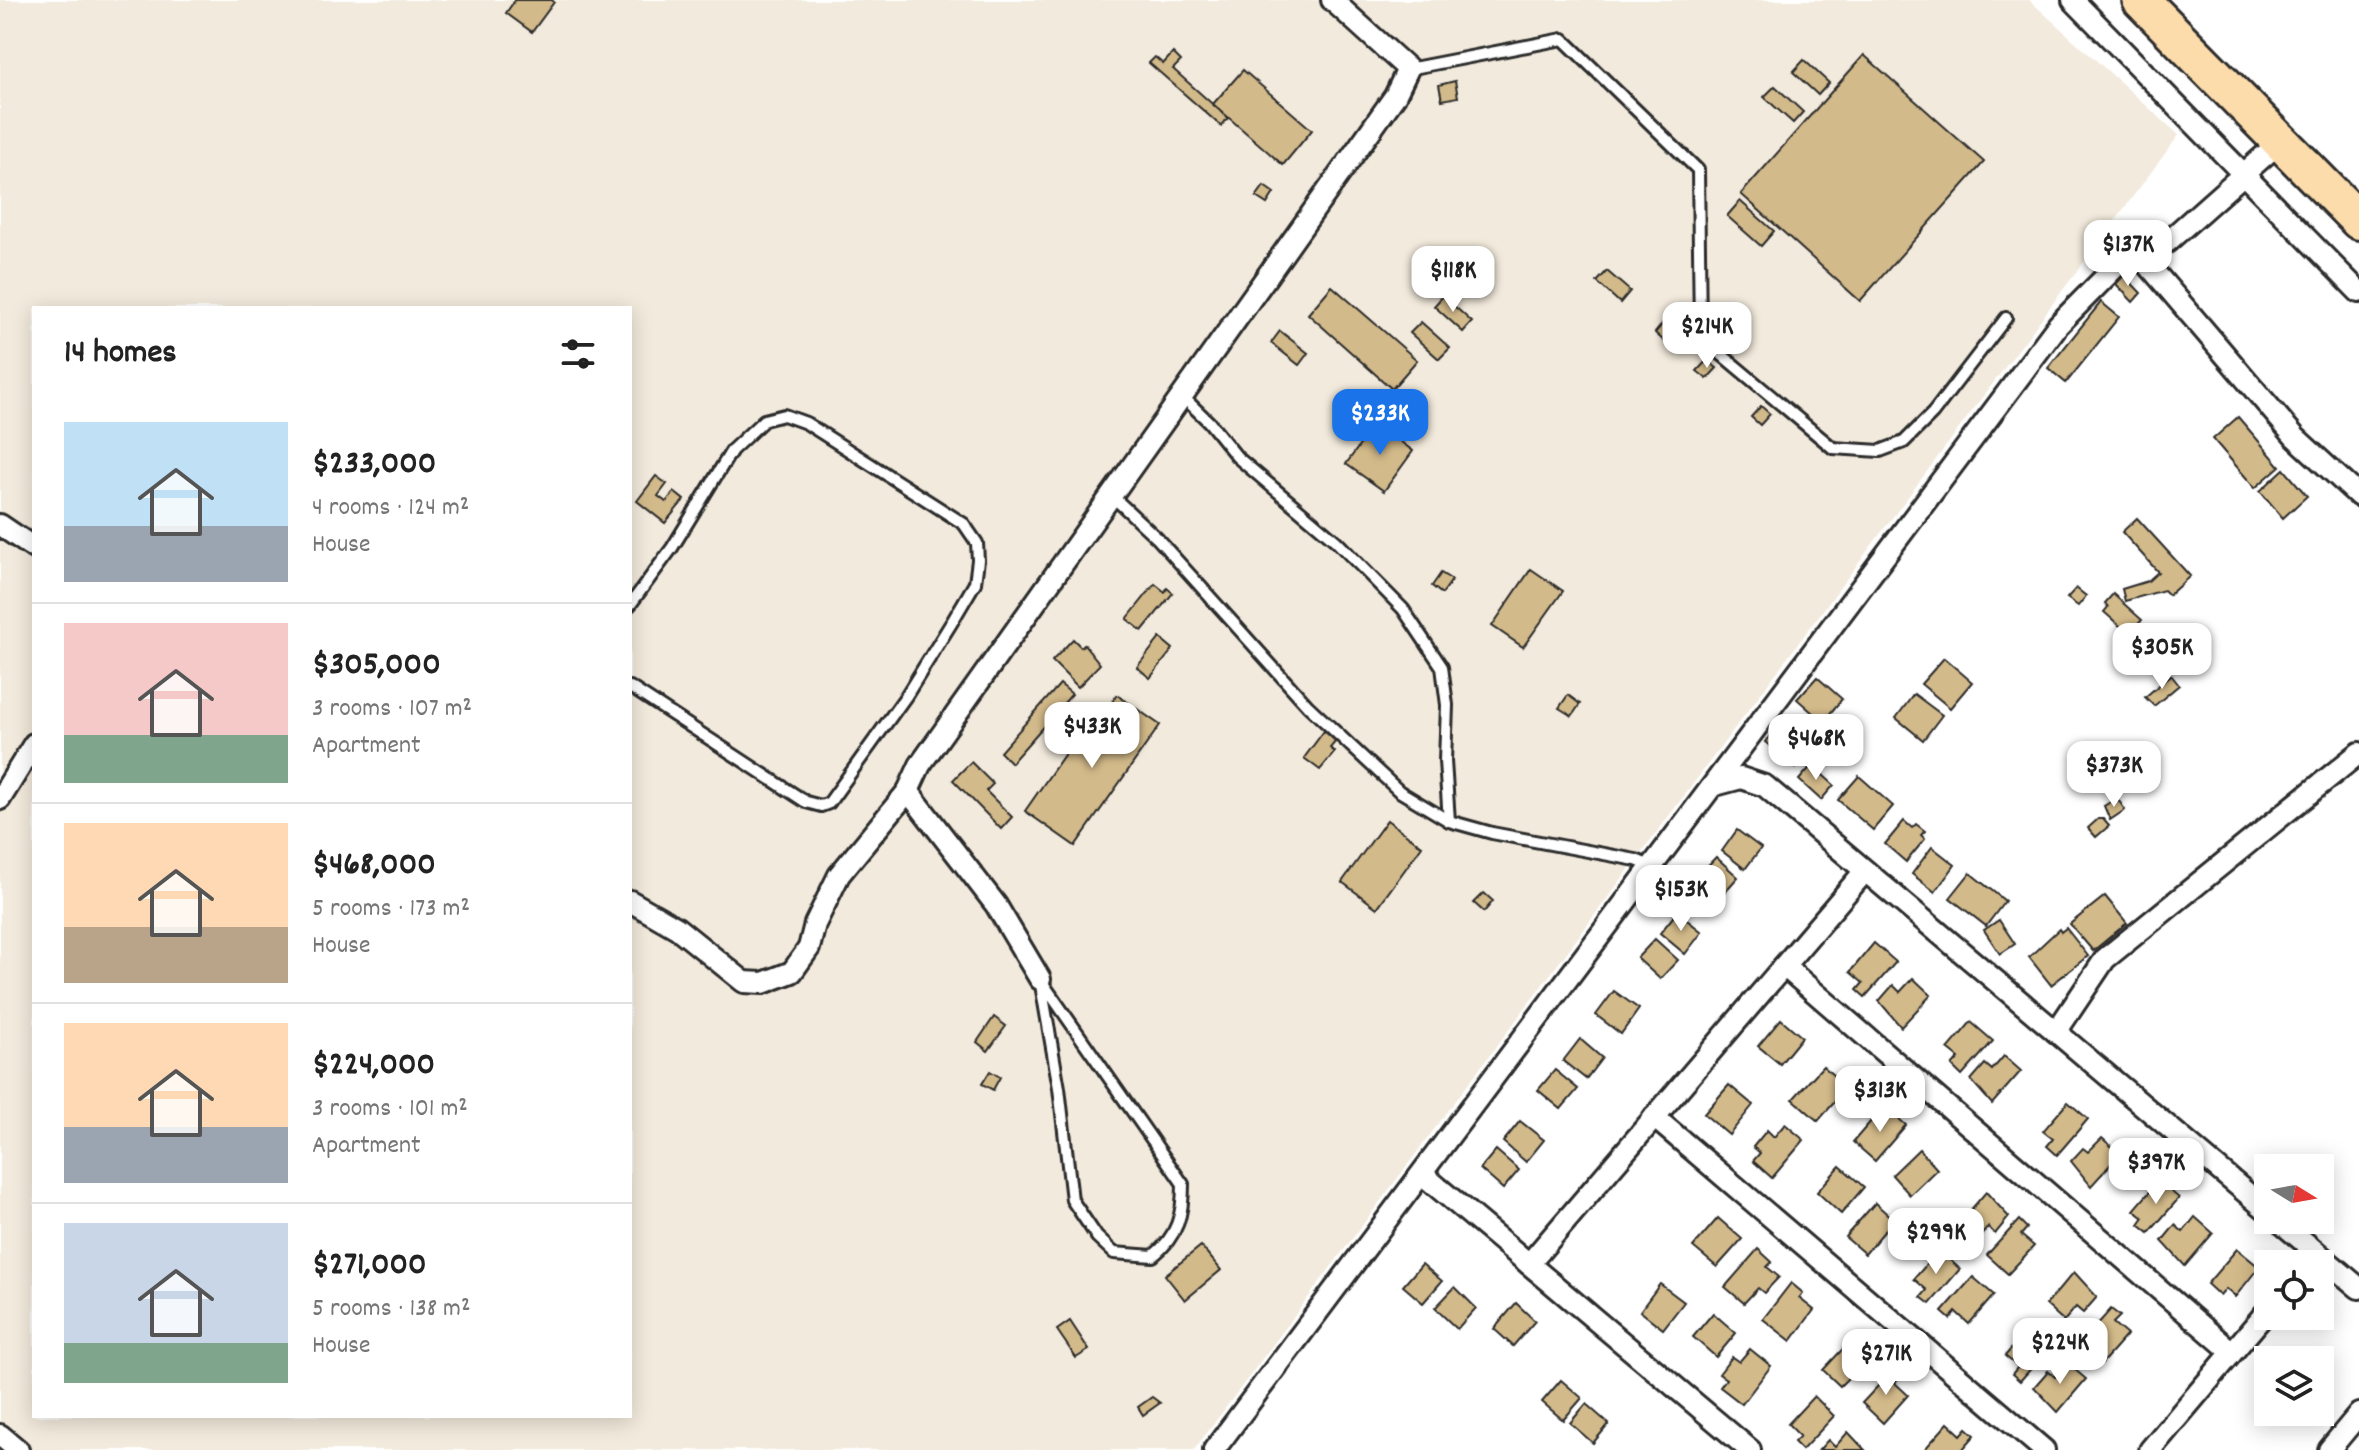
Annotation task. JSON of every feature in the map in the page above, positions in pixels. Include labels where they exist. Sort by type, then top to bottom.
[{"type":"highway","points":[[2141,0],[2359,221]]},
{"type":"street","points":[[632,902],[677,928],[744,982],[763,983],[792,972],[809,948],[815,924],[839,875],[908,791],[920,765],[1395,96],[1408,69],[1332,0]]},
{"type":"street","points":[[2073,0],[2359,292]]},
{"type":"street","points":[[1214,1450],[2058,325],[2134,248],[2167,242],[2282,140]]},
{"type":"street","points":[[2134,248],[2295,437],[2359,496]]},
{"type":"street","points":[[0,525],[32,547]]},
{"type":"street","points":[[0,799],[32,747]]},
{"type":"street","points":[[2056,1032],[2105,959],[2359,753]]},
{"type":"street","points":[[1715,785],[1741,778],[1765,786],[2254,1199]]},
{"type":"street","points":[[908,791],[996,905],[1040,979]]},
{"type":"street","points":[[1529,1264],[1865,871]]},
{"type":"street","points":[[1784,966],[2232,1352]]},
{"type":"street","points":[[1654,1117],[2044,1450]]},
{"type":"street","points":[[1422,1174],[1750,1450]]},
{"type":"street","points":[[2290,1234],[2304,1250]]},
{"type":"street","points":[[2334,1272],[2359,1288]]},
{"type":"street","points":[[2150,1450],[2254,1326]]},
{"type":"street","points":[[2338,1446],[2359,1414]]},
{"type":"street","points":[[0,1435],[18,1450]]},
{"type":"lane","points":[[1408,69],[1563,39],[1698,170],[1700,329],[1703,339],[1833,448],[1880,451],[1904,442],[1962,379],[2006,318]]},
{"type":"lane","points":[[1182,396],[1209,422],[1237,457],[1336,541],[1403,609],[1442,667],[1447,705],[1445,761],[1449,821]]},
{"type":"lane","points":[[632,602],[701,504],[732,450],[764,420],[784,415],[806,423],[936,504],[964,524],[977,543],[975,583],[906,696],[829,803],[821,806],[806,802],[632,688]]},
{"type":"lane","points":[[1111,495],[1157,538],[1308,706],[1399,791],[1449,821],[1492,833],[1636,860],[1653,867]]},
{"type":"lane","points":[[1040,979],[1183,1184],[1183,1211],[1175,1232],[1153,1256],[1114,1253],[1097,1237],[1072,1200],[1059,1088],[1040,979]]},
{"type":"shaded area","points":[[0,0],[2029,0],[2179,135],[1194,1450],[0,1450]]},
{"type":"building","points":[[515,0],[554,2],[532,32],[506,13]]},
{"type":"building","points":[[1173,53],[1181,61],[1173,69],[1228,118],[1221,126],[1149,63],[1155,57],[1163,64]]},
{"type":"building","points":[[1864,55],[1984,162],[1860,301],[1741,194]]},
{"type":"building","points":[[1804,60],[1829,83],[1818,95],[1793,72]]},
{"type":"building","points":[[1243,70],[1312,130],[1283,165],[1213,104]]},
{"type":"building","points":[[1455,81],[1458,97],[1442,100],[1439,85]]},
{"type":"building","points":[[1775,86],[1803,112],[1793,123],[1764,97]]},
{"type":"building","points":[[1264,186],[1274,193],[1267,204],[1256,197]]},
{"type":"building","points":[[1740,201],[1774,231],[1761,246],[1727,216]]},
{"type":"building","points":[[1607,271],[1630,291],[1620,303],[1597,282]]},
{"type":"building","points":[[2124,275],[2141,293],[2133,302],[2116,284]]},
{"type":"building","points":[[1332,286],[1417,360],[1392,389],[1308,314]]},
{"type":"building","points":[[1443,296],[1472,322],[1463,332],[1434,306]]},
{"type":"building","points":[[2101,302],[2119,317],[2066,383],[2048,368]]},
{"type":"building","points":[[1421,322],[1450,348],[1439,359],[1410,333]]},
{"type":"building","points":[[1664,322],[1674,331],[1665,342],[1655,333]]},
{"type":"building","points":[[1280,331],[1308,353],[1299,365],[1271,343]]},
{"type":"building","points":[[1707,360],[1717,368],[1707,379],[1697,371]]},
{"type":"building","points":[[1357,398],[1369,407],[1362,416],[1350,408]]},
{"type":"building","points":[[1761,406],[1770,414],[1760,425],[1751,417]]},
{"type":"building","points":[[2238,417],[2280,466],[2255,488],[2213,439]]},
{"type":"building","points":[[1376,423],[1413,451],[1384,491],[1346,464]]},
{"type":"building","points":[[2284,469],[2307,496],[2283,518],[2260,491]]},
{"type":"building","points":[[656,476],[667,484],[658,496],[666,502],[674,492],[684,500],[665,523],[637,501]]},
{"type":"building","points":[[2137,518],[2190,576],[2169,595],[2164,590],[2125,601],[2122,589],[2148,581],[2158,572],[2122,532]]},
{"type":"building","points":[[1531,569],[1563,591],[1523,647],[1492,626]]},
{"type":"building","points":[[1441,573],[1452,580],[1442,594],[1432,586]]},
{"type":"building","points":[[1155,584],[1165,592],[1167,588],[1173,593],[1142,631],[1127,619]]},
{"type":"building","points":[[2076,588],[2086,596],[2078,606],[2067,598]]},
{"type":"building","points":[[2113,594],[2142,620],[2129,634],[2104,612],[2108,607],[2105,603]]},
{"type":"building","points":[[1160,638],[1173,649],[1150,678],[1137,667]]},
{"type":"building","points":[[1073,639],[1081,647],[1084,644],[1100,664],[1078,687],[1052,661]]},
{"type":"building","points":[[1944,658],[1972,682],[1950,708],[1921,684]]},
{"type":"building","points":[[2171,675],[2179,685],[2154,706],[2145,697]]},
{"type":"building","points":[[1817,677],[1842,699],[1823,722],[1797,699]]},
{"type":"building","points":[[1060,684],[1072,694],[1011,763],[1000,752]]},
{"type":"building","points":[[1914,694],[1942,715],[1923,740],[1896,718]]},
{"type":"building","points":[[1117,695],[1160,725],[1075,846],[1025,811],[1091,716],[1099,721]]},
{"type":"building","points":[[1568,695],[1580,704],[1572,716],[1559,708]]},
{"type":"building","points":[[1787,716],[1818,742],[1796,768],[1765,742]]},
{"type":"building","points":[[1324,731],[1336,741],[1330,748],[1335,752],[1320,770],[1304,758]]},
{"type":"building","points":[[971,762],[993,784],[986,791],[1012,817],[1001,829],[953,780]]},
{"type":"building","points":[[1812,765],[1834,785],[1821,800],[1799,780]]},
{"type":"building","points":[[1859,776],[1893,806],[1873,830],[1838,800]]},
{"type":"building","points":[[2117,798],[2125,810],[2110,820],[2104,806]]},
{"type":"building","points":[[2098,819],[2103,819],[2109,826],[2096,837],[2088,828]]},
{"type":"building","points":[[1387,820],[1422,846],[1377,908],[1342,882]]},
{"type":"building","points":[[1904,821],[1912,828],[1916,824],[1925,831],[1921,835],[1925,839],[1906,862],[1885,844]]},
{"type":"building","points":[[1737,830],[1761,848],[1745,869],[1722,851]]},
{"type":"building","points":[[1932,847],[1955,865],[1935,892],[1912,874]]},
{"type":"building","points":[[1716,857],[1738,877],[1720,897],[1697,877]]},
{"type":"building","points":[[1970,873],[2005,901],[1986,926],[1950,898]]},
{"type":"building","points":[[1484,893],[1493,901],[1484,912],[1474,903]]},
{"type":"building","points":[[2105,896],[2127,923],[2093,951],[2070,924]]},
{"type":"building","points":[[1677,912],[1702,932],[1685,954],[1660,933]]},
{"type":"building","points":[[1999,920],[2015,944],[2000,954],[1984,930]]},
{"type":"building","points":[[2066,928],[2088,956],[2051,985],[2029,957],[2059,929],[2061,932]]},
{"type":"building","points":[[1655,939],[1678,960],[1660,979],[1637,958]]},
{"type":"building","points":[[1874,943],[1896,962],[1865,997],[1857,990],[1863,983],[1850,972]]},
{"type":"building","points":[[1913,978],[1931,995],[1901,1027],[1879,1001],[1893,985],[1900,992]]},
{"type":"building","points":[[1614,991],[1639,1009],[1621,1034],[1596,1015]]},
{"type":"building","points":[[994,1017],[1006,1026],[988,1051],[977,1042]]},
{"type":"building","points":[[1781,1019],[1802,1037],[1780,1064],[1758,1046]]},
{"type":"building","points":[[1971,1022],[1993,1041],[1962,1076],[1952,1066],[1959,1058],[1948,1049]]},
{"type":"building","points":[[1580,1039],[1602,1058],[1586,1079],[1563,1061]]},
{"type":"building","points":[[2004,1056],[2021,1071],[1992,1104],[1971,1080],[1985,1064],[1992,1070]]},
{"type":"building","points":[[1823,1066],[1847,1088],[1818,1121],[1793,1099]]},
{"type":"building","points":[[1555,1070],[1578,1089],[1561,1109],[1538,1090]]},
{"type":"building","points":[[990,1071],[1000,1077],[993,1090],[982,1084]]},
{"type":"building","points":[[1729,1085],[1753,1105],[1729,1135],[1704,1114]]},
{"type":"building","points":[[2068,1102],[2088,1119],[2057,1155],[2047,1146],[2053,1139],[2043,1131]]},
{"type":"building","points":[[1884,1106],[1906,1125],[1875,1161],[1853,1142]]},
{"type":"building","points":[[1520,1121],[1544,1140],[1526,1162],[1503,1142]]},
{"type":"building","points":[[1785,1124],[1804,1140],[1772,1178],[1753,1161],[1760,1153],[1753,1147],[1767,1130],[1774,1137]]},
{"type":"building","points":[[2102,1138],[2120,1154],[2091,1186],[2071,1161],[2083,1148],[2088,1152]]},
{"type":"building","points":[[1919,1149],[1937,1169],[1910,1195],[1892,1175]]},
{"type":"building","points":[[1496,1150],[1519,1170],[1503,1189],[1480,1169]]},
{"type":"building","points":[[1840,1166],[1864,1187],[1841,1214],[1817,1192]]},
{"type":"building","points":[[2159,1181],[2179,1198],[2149,1233],[2139,1225],[2144,1218],[2134,1210]]},
{"type":"building","points":[[1986,1192],[2009,1217],[1995,1234],[1988,1227],[1976,1242],[1957,1226]]},
{"type":"building","points":[[1875,1203],[1894,1220],[1865,1254],[1845,1237]]},
{"type":"building","points":[[2195,1217],[2213,1233],[2185,1266],[2162,1241],[2175,1225],[2183,1232]]},
{"type":"building","points":[[1718,1218],[1742,1239],[1717,1267],[1693,1247]]},
{"type":"building","points":[[2019,1220],[2027,1228],[2021,1235],[2034,1246],[2008,1274],[1987,1255]]},
{"type":"building","points":[[1201,1246],[1221,1270],[1185,1300],[1165,1275]]},
{"type":"building","points":[[1758,1249],[1772,1262],[1767,1267],[1779,1277],[1764,1293],[1758,1288],[1744,1303],[1725,1287]]},
{"type":"building","points":[[2237,1249],[2254,1263],[2254,1273],[2235,1297],[2226,1289],[2220,1296],[2207,1284]]},
{"type":"building","points":[[1939,1250],[1960,1269],[1930,1304],[1921,1297],[1927,1290],[1914,1279]]},
{"type":"building","points":[[1422,1264],[1442,1281],[1423,1303],[1403,1286]]},
{"type":"building","points":[[2074,1272],[2097,1297],[2083,1313],[2076,1307],[2064,1321],[2046,1305]]},
{"type":"building","points":[[1973,1277],[1994,1295],[1969,1324],[1956,1312],[1950,1319],[1942,1312]]},
{"type":"building","points":[[1791,1283],[1803,1293],[1799,1298],[1814,1310],[1791,1341],[1763,1319]]},
{"type":"building","points":[[1660,1284],[1684,1302],[1663,1329],[1640,1311]]},
{"type":"building","points":[[1455,1287],[1476,1308],[1457,1329],[1435,1308]]},
{"type":"building","points":[[1516,1303],[1535,1321],[1513,1346],[1494,1329]]},
{"type":"building","points":[[2111,1309],[2120,1316],[2113,1323],[2127,1335],[2102,1363],[2080,1344]]},
{"type":"building","points":[[1713,1313],[1736,1333],[1716,1357],[1693,1337]]},
{"type":"building","points":[[1070,1321],[1089,1350],[1076,1358],[1057,1330]]},
{"type":"building","points":[[2030,1327],[2051,1346],[2020,1381],[2012,1374],[2018,1367],[2005,1356]]},
{"type":"building","points":[[1853,1338],[1874,1364],[1860,1379],[1853,1373],[1840,1386],[1823,1370]]},
{"type":"building","points":[[1750,1349],[1771,1366],[1742,1404],[1720,1387],[1726,1379],[1719,1374],[1732,1357],[1739,1362]]},
{"type":"building","points":[[2067,1363],[2086,1379],[2058,1412],[2034,1387],[2048,1371],[2055,1377]]},
{"type":"building","points":[[1894,1369],[1901,1376],[1895,1383],[1908,1395],[1883,1423],[1862,1403]]},
{"type":"building","points":[[1561,1380],[1582,1398],[1563,1420],[1542,1402]]},
{"type":"building","points":[[1814,1396],[1834,1416],[1802,1450],[1794,1442],[1800,1436],[1788,1424]]},
{"type":"building","points":[[1152,1397],[1160,1403],[1143,1415],[1138,1407]]},
{"type":"building","points":[[1586,1404],[1609,1424],[1593,1443],[1570,1423]]},
{"type":"building","points":[[1948,1423],[1961,1435],[1967,1428],[1975,1435],[1962,1450],[1924,1450]]},
{"type":"building","points":[[1848,1432],[1865,1450],[1819,1450],[1828,1440],[1835,1447]]}]
